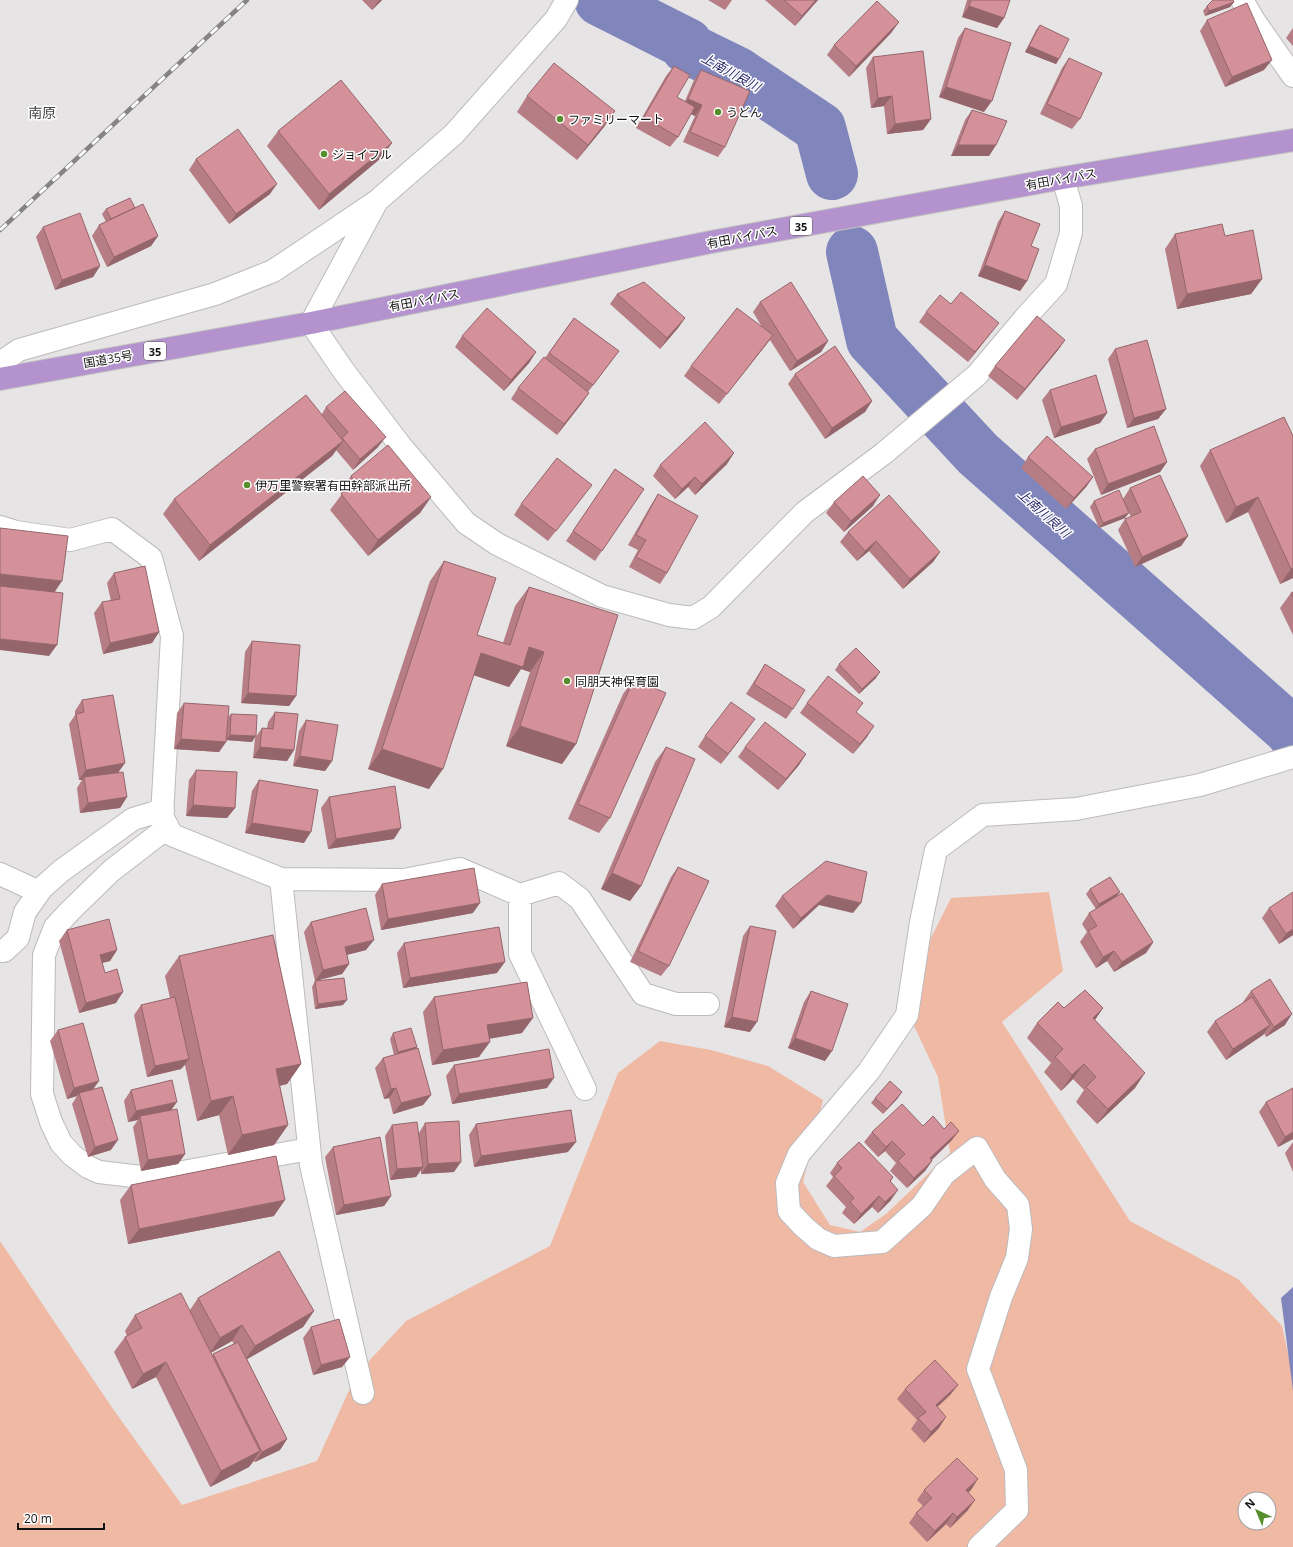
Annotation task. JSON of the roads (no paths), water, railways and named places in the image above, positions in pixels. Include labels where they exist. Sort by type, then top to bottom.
[{"type":"highway","name":"有田バイパス","points":[[311,323],[711,242],[1063,178],[1293,140]]},
{"type":"highway","name":"国道35号","points":[[0,379],[311,323]]},
{"type":"street","points":[[0,363],[19,350],[215,294],[273,271],[377,200],[454,134],[556,19],[568,0]]},
{"type":"street","points":[[1242,0],[1255,22],[1293,76]]},
{"type":"street","points":[[377,200],[311,323],[343,370],[400,445],[466,523],[498,544],[602,596],[669,615],[693,618],[711,607],[805,512],[883,454],[977,375],[1056,284],[1071,233],[1071,206],[1063,178]]},
{"type":"street","points":[[0,527],[16,532],[70,540],[112,529],[151,558],[172,636],[166,818],[172,835],[281,879],[404,880],[460,869],[520,895],[559,883],[580,899],[643,994],[676,1004],[708,1004]]},
{"type":"street","points":[[979,1547],[1017,1510],[1016,1470],[978,1369],[1002,1297],[1017,1258],[1021,1230],[1018,1205],[995,1179],[977,1148],[944,1174],[922,1206],[882,1242],[834,1246],[818,1240],[789,1211],[787,1184],[799,1154],[868,1071],[907,1015],[921,922],[936,850],[983,815],[1076,809],[1200,785],[1293,757]]},
{"type":"street","points":[[0,951],[4,951],[18,938],[25,912],[39,892],[61,871],[133,819],[166,818]]},
{"type":"street","points":[[166,818],[55,927],[49,940],[44,955],[42,1094],[51,1122],[61,1143],[72,1155],[88,1166],[99,1172],[150,1178],[309,1150]]},
{"type":"street","points":[[0,874],[39,892]]},
{"type":"street","points":[[281,879],[311,1165],[363,1393]]},
{"type":"street","points":[[520,895],[520,954],[584,1089]]},
{"type":"water","points":[[1293,1287],[1293,1391],[1281,1298]]},
{"type":"waterway","name":"上南川良川","points":[[600,0],[687,44],[687,48],[736,72],[820,128],[832,174]]},
{"type":"waterway","name":"上南川良川","points":[[852,252],[872,340],[978,454],[1293,734]]},
{"type":"railway","points":[[0,230],[247,0]]},
{"type":"place","name":"うどん","points":[[718,112]]},
{"type":"place","name":"ファミリーマート","points":[[560,119]]},
{"type":"place","name":"ジョイフル","points":[[324,154]]},
{"type":"place","name":"伊万里警察署有田幹部派出所","points":[[247,485]]},
{"type":"place","name":"同朋天神保育園","points":[[567,681]]},
{"type":"district","name":"南原","points":[[42,112]]}]
